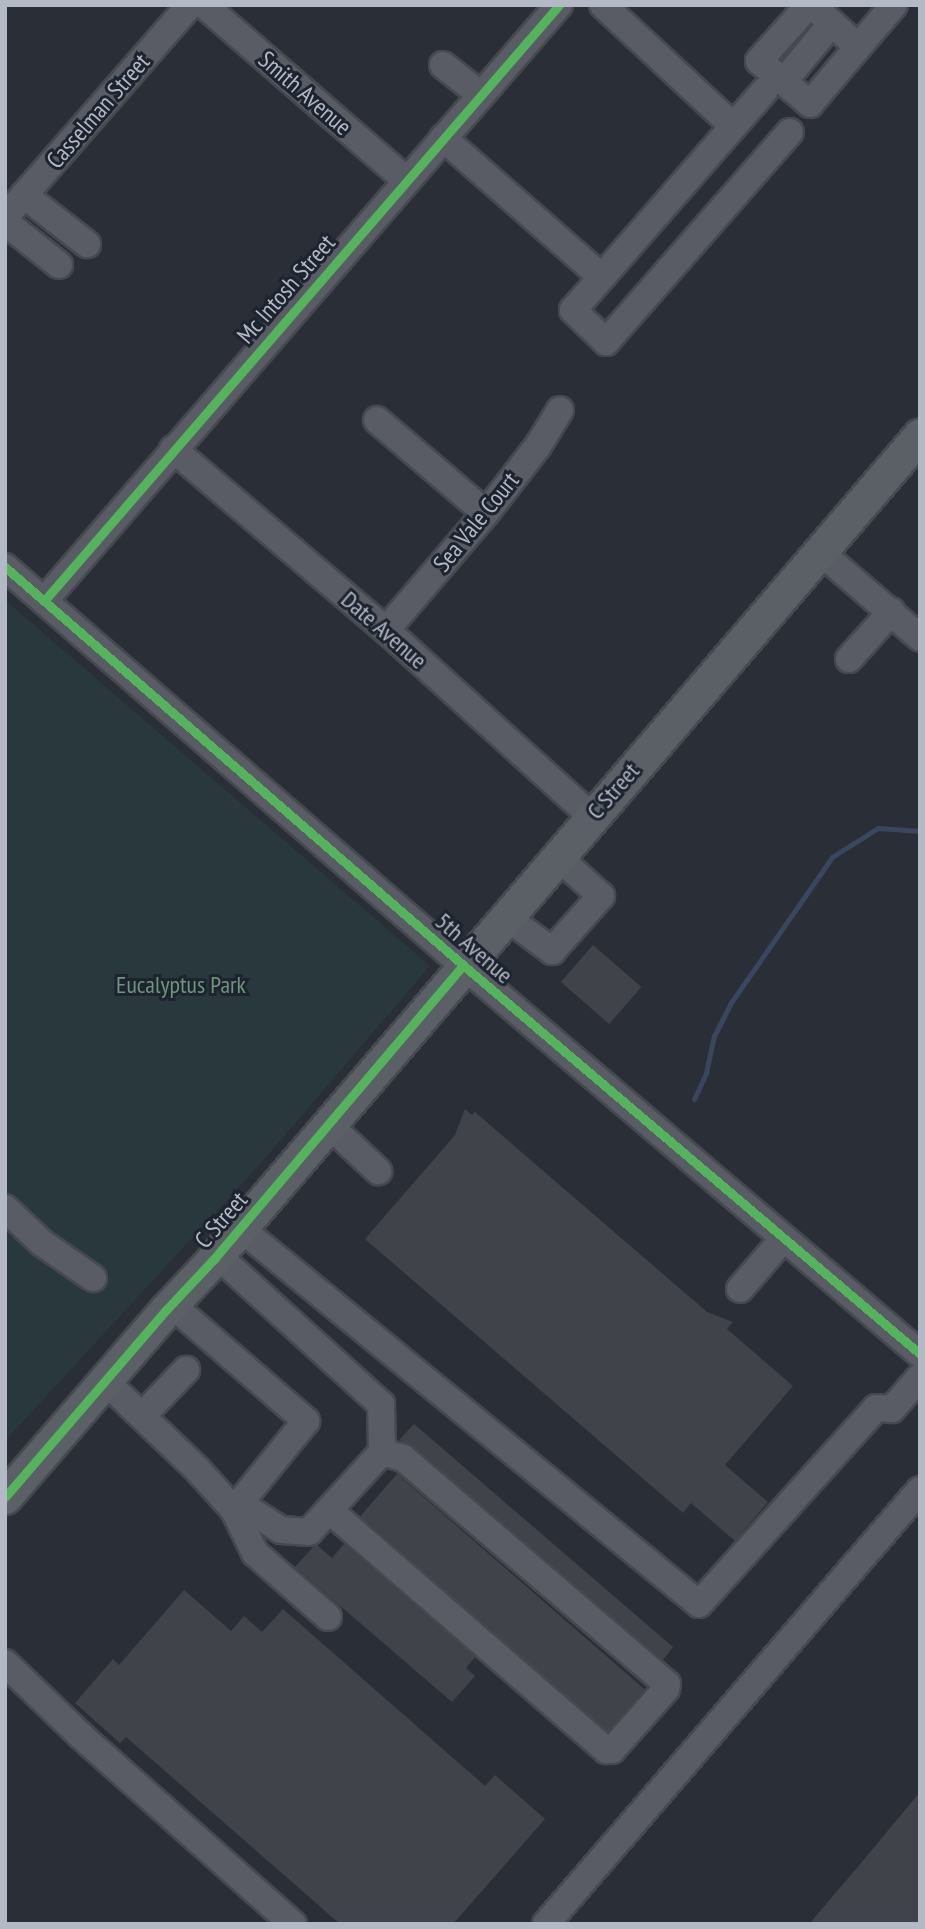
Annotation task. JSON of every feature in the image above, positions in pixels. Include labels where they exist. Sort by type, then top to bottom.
[{"type":"main road","name":"C Street","points":[[5,1497],[171,1304],[217,1255],[920,435]]},
{"type":"street","name":"Casselman Street","points":[[5,217],[190,5]]},
{"type":"street","name":"Smith Avenue","points":[[204,5],[406,180]]},
{"type":"street","name":"Mc Intosh Street","points":[[44,601],[559,5]]},
{"type":"street","points":[[603,5],[733,126]]},
{"type":"street","points":[[858,47],[810,5],[760,61],[774,86],[810,104],[894,5]]},
{"type":"street","points":[[790,132],[606,342],[573,310],[733,126],[832,23]]},
{"type":"street","points":[[443,65],[481,95]]},
{"type":"street","points":[[443,138],[602,277]]},
{"type":"street","points":[[705,158],[738,190]]},
{"type":"street","points":[[24,195],[87,244]]},
{"type":"street","points":[[5,222],[59,265]]},
{"type":"street","points":[[635,239],[670,268]]},
{"type":"street","name":"Sea Vale Court","points":[[386,630],[486,513],[538,446],[560,410]]},
{"type":"street","points":[[377,420],[486,513]]},
{"type":"street","name":"Date Avenue","points":[[173,449],[386,630],[591,816]]},
{"type":"street","points":[[819,551],[892,611],[920,638]]},
{"type":"street","name":"5th Avenue","points":[[5,567],[463,965],[920,1354]]},
{"type":"street","points":[[849,659],[892,611]]},
{"type":"street","points":[[505,916],[552,951],[601,896],[557,856]]},
{"type":"street","points":[[328,1124],[378,1171]]},
{"type":"street","points":[[5,1208],[42,1243],[93,1278]]},
{"type":"street","points":[[240,1228],[699,1604],[876,1408],[892,1409],[920,1377]]},
{"type":"street","points":[[740,1289],[783,1238]]},
{"type":"street","points":[[105,1381],[237,1506],[281,1530],[309,1532],[383,1452],[381,1404],[217,1255]]},
{"type":"street","points":[[171,1304],[306,1421],[237,1506]]},
{"type":"street","points":[[142,1416],[186,1370]]},
{"type":"street","points":[[329,1510],[606,1750],[612,1750],[666,1689],[667,1684],[403,1458],[383,1452]]},
{"type":"street","points":[[546,1924],[920,1490]]},
{"type":"street","points":[[237,1506],[255,1553],[328,1617]]},
{"type":"street","points":[[5,1662],[80,1735],[293,1924]]},
{"type":"green space","name":"Eucalyptus Park","points":[[5,600],[430,966],[263,1161],[5,1441]]},
{"type":"building","points":[[593,945],[641,987],[609,1024],[561,982]]},
{"type":"building","points":[[465,1109],[472,1115],[475,1112],[707,1312],[733,1322],[727,1329],[793,1386],[725,1465],[768,1502],[735,1541],[691,1503],[683,1513],[365,1239],[455,1135]]},
{"type":"building","points":[[414,1424],[673,1647],[663,1660],[413,1446],[399,1440]]},
{"type":"building","points":[[397,1474],[645,1689],[608,1731],[360,1516]]},
{"type":"building","points":[[344,1544],[475,1657],[466,1668],[475,1676],[452,1702],[295,1567],[317,1545],[332,1558]]},
{"type":"building","points":[[184,1590],[231,1631],[244,1616],[262,1632],[283,1609],[485,1786],[495,1775],[545,1819],[453,1924],[340,1924],[126,1737],[120,1743],[75,1703],[113,1659],[119,1665]]},
{"type":"building","points":[[920,1792],[920,1924],[809,1924],[856,1869]]},
{"type":"waterway","points":[[694,1099],[706,1073],[714,1036],[730,1004],[832,857],[878,828],[920,831]]},
{"type":"cycle path","points":[[44,601],[559,5]]},
{"type":"cycle path","points":[[5,567],[463,965],[920,1354]]},
{"type":"cycle path","points":[[5,1497],[166,1310],[213,1260],[463,965]]}]
